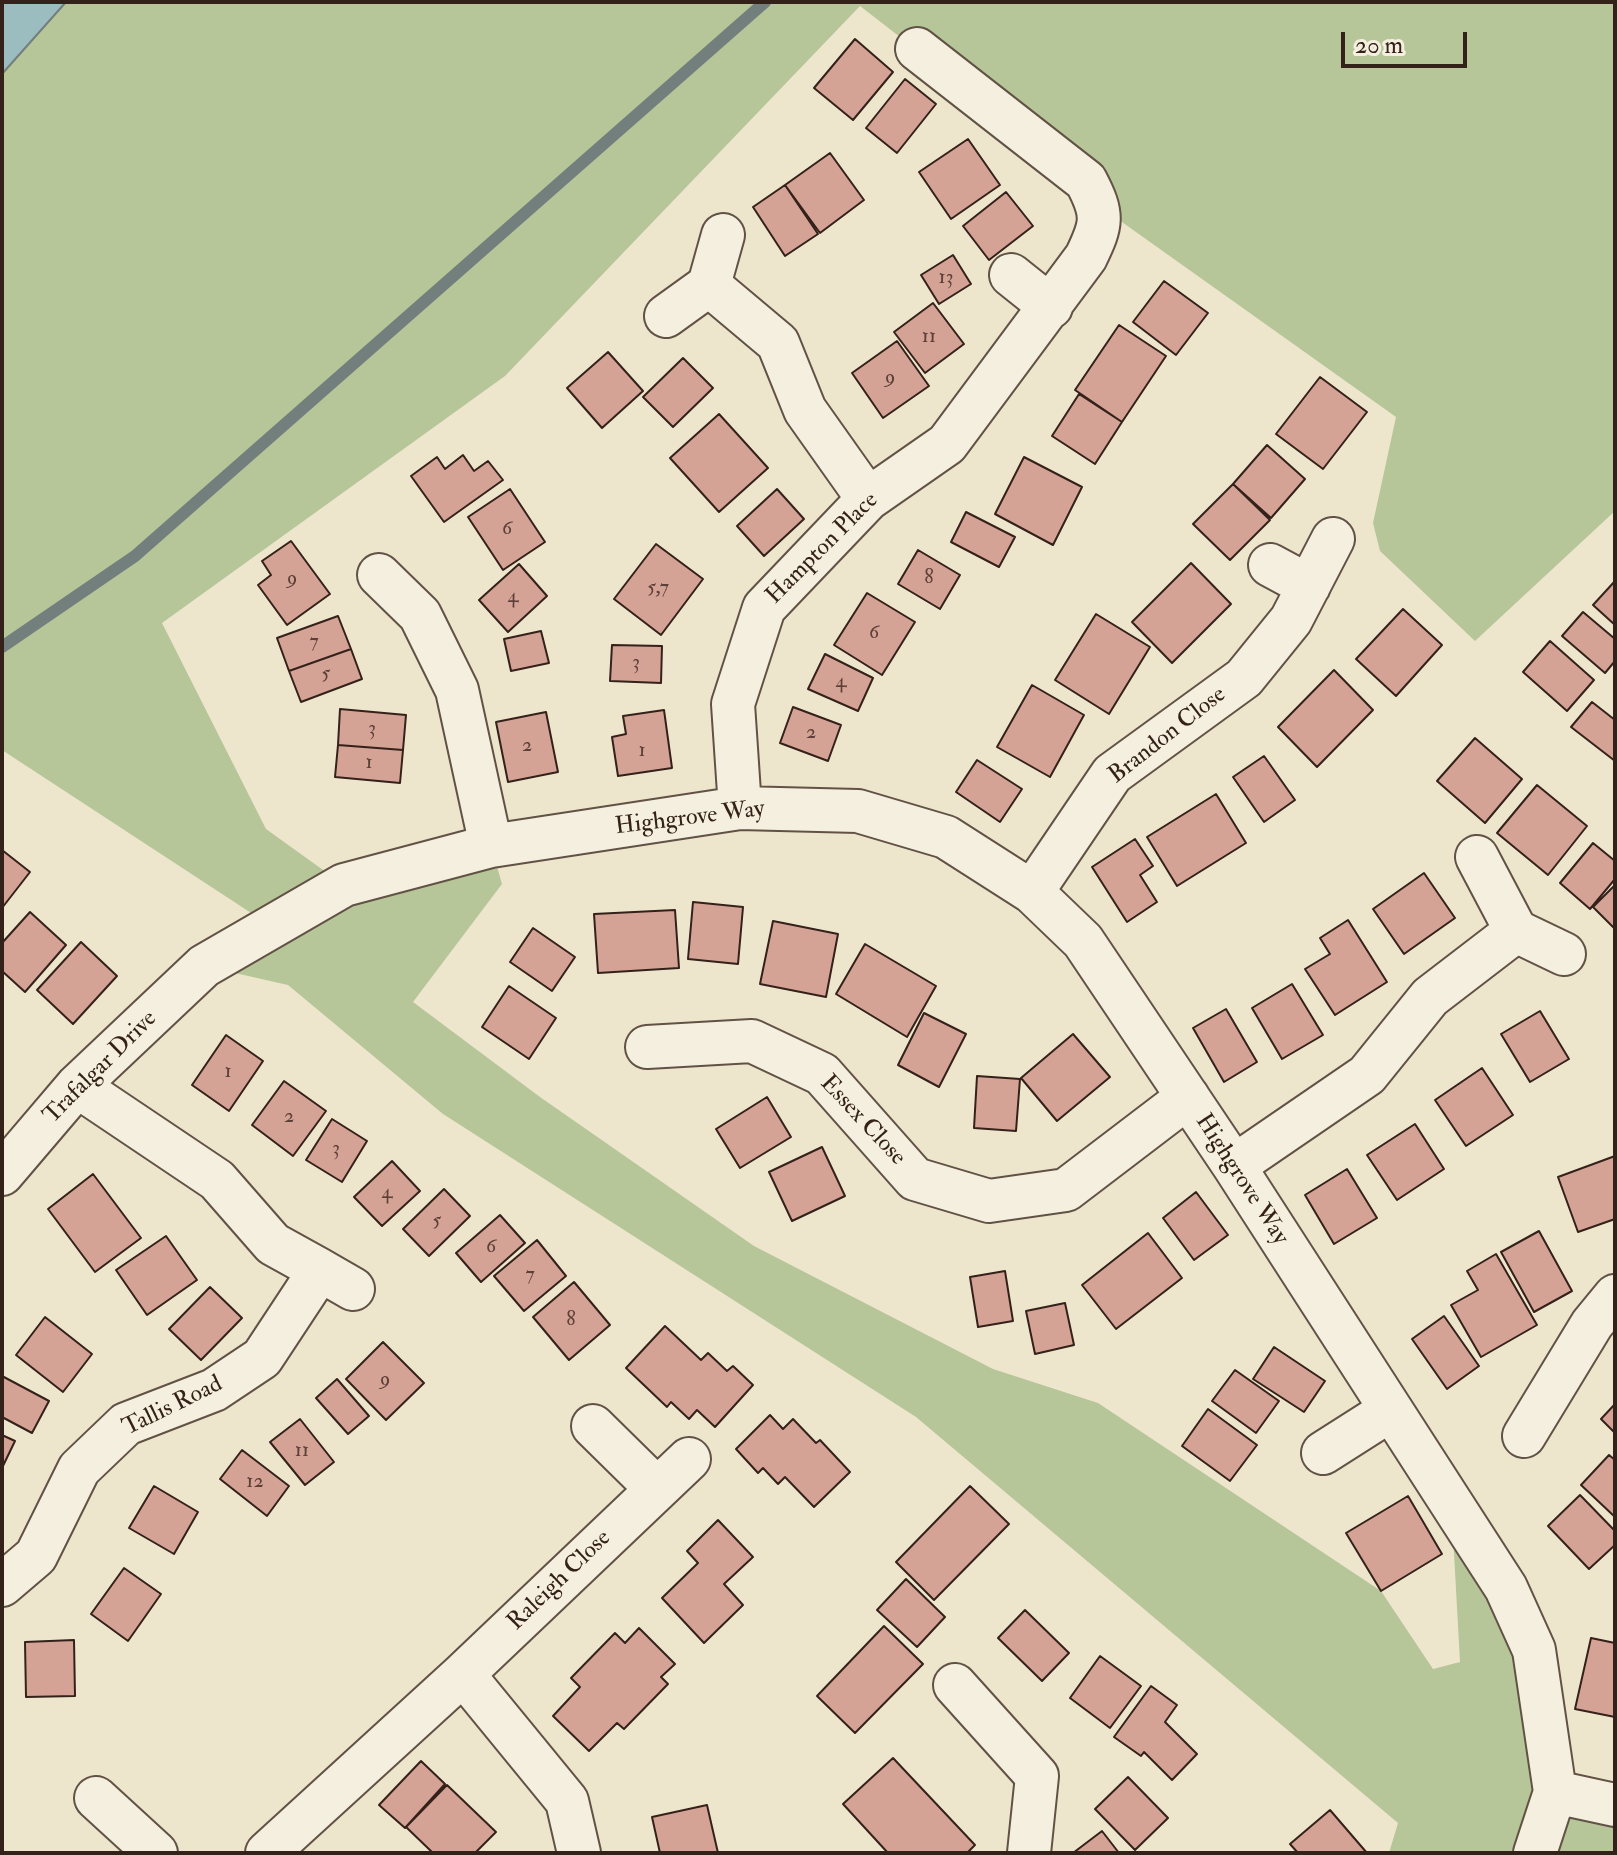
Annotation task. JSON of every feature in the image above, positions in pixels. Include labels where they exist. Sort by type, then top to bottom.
[{"type":"street","name":"Hampton Place","points":[[740,808],[733,704],[764,608],[868,499],[947,444],[1051,307],[1086,257],[1100,227],[1098,205],[1086,181],[917,49]]},
{"type":"street","points":[[666,316],[709,285],[723,235]]},
{"type":"street","points":[[1011,275],[1051,307]]},
{"type":"street","points":[[709,285],[778,343],[805,410],[868,499]]},
{"type":"street","name":"Brandon Close","points":[[1032,892],[1112,774],[1244,678],[1291,620],[1333,539]]},
{"type":"street","points":[[1270,565],[1309,586]]},
{"type":"street","points":[[379,575],[420,615],[457,690],[491,846]]},
{"type":"street","name":"Highgrove Way","points":[[204,966],[344,885],[491,846],[740,808],[858,811],[946,837],[1032,892],[1083,941],[1234,1166],[1389,1411],[1451,1499],[1506,1588],[1534,1650],[1555,1792],[1535,1853]]},
{"type":"street","points":[[1477,857],[1516,931],[1564,954]]},
{"type":"street","points":[[1234,1166],[1367,1075],[1430,997],[1516,931]]},
{"type":"street","name":"Trafalgar Drive","points":[[2,1174],[77,1086],[204,966]]},
{"type":"street","name":"Essex Close","points":[[647,1047],[752,1041],[822,1074],[915,1179],[989,1201],[1066,1190],[1188,1097]]},
{"type":"street","name":"Tallis Road","points":[[2,1585],[36,1556],[79,1469],[126,1424],[214,1390],[262,1358],[337,1279],[273,1244],[217,1180],[77,1086]]},
{"type":"street","points":[[1524,1436],[1592,1324],[1615,1296]]},
{"type":"street","points":[[1323,1453],[1389,1411]]},
{"type":"street","points":[[593,1426],[657,1489]]},
{"type":"street","name":"Raleigh Close","points":[[267,1853],[463,1674],[689,1459]]},
{"type":"street","points":[[463,1674],[567,1801],[579,1853]]},
{"type":"street","points":[[955,1685],[1037,1776],[1029,1853]]},
{"type":"street","points":[[1555,1792],[1615,1805]]},
{"type":"street","points":[[96,1798],[156,1853]]},
{"type":"green space","points":[[2,2],[1615,2],[1615,511],[1475,641],[1380,551],[1373,523],[1396,417],[1098,205],[1086,181],[860,6],[505,376],[162,623],[266,829],[344,885],[491,846],[502,884],[413,1002],[540,1097],[754,1246],[993,1369],[1098,1403],[1381,1591],[1433,1669],[1460,1662],[1451,1499],[1506,1588],[1555,1792],[1615,1805],[1615,1853],[1389,1853],[1398,1823],[916,1417],[443,1114],[288,985],[204,966],[271,926],[2,750]]},
{"type":"water","points":[[2,2],[66,2],[2,74]]},
{"type":"building","points":[[855,39],[893,72],[853,120],[814,88]]},
{"type":"building","points":[[905,79],[936,104],[897,153],[866,128]]},
{"type":"building","points":[[968,139],[1000,185],[951,219],[919,172]]},
{"type":"building","points":[[830,153],[864,200],[820,233],[785,185]]},
{"type":"building","points":[[785,185],[818,234],[785,256],[753,207]]},
{"type":"building","points":[[1006,192],[1033,226],[989,260],[963,226]]},
{"type":"building","points":[[953,255],[971,284],[939,304],[921,275]]},
{"type":"building","points":[[1164,281],[1208,313],[1176,355],[1133,322]]},
{"type":"building","points":[[933,303],[964,344],[925,373],[894,332]]},
{"type":"building","points":[[1119,325],[1166,356],[1122,422],[1075,390]]},
{"type":"building","points":[[897,341],[929,386],[883,418],[852,373]]},
{"type":"building","points":[[608,352],[643,391],[602,428],[567,388]]},
{"type":"building","points":[[683,358],[713,388],[673,427],[643,397]]},
{"type":"building","points":[[1320,377],[1367,412],[1323,469],[1276,434]]},
{"type":"building","points":[[1079,394],[1122,422],[1095,464],[1052,436]]},
{"type":"building","points":[[719,414],[768,468],[719,512],[670,458]]},
{"type":"building","points":[[1267,445],[1305,479],[1271,518],[1233,484]]},
{"type":"building","points":[[463,455],[474,471],[488,461],[503,480],[444,522],[411,476],[437,457],[445,469]]},
{"type":"building","points":[[1024,457],[1082,487],[1053,545],[995,514]]},
{"type":"building","points":[[1233,484],[1270,520],[1230,560],[1193,524]]},
{"type":"building","points":[[510,489],[545,542],[503,570],[468,517]]},
{"type":"building","points":[[777,489],[804,519],[764,556],[737,526]]},
{"type":"building","points":[[966,512],[1015,537],[999,567],[951,542]]},
{"type":"building","points":[[291,541],[330,594],[287,625],[258,585],[271,575],[262,561]]},
{"type":"building","points":[[656,544],[703,579],[661,635],[614,599]]},
{"type":"building","points":[[918,550],[960,575],[940,609],[898,584]]},
{"type":"building","points":[[1191,563],[1231,604],[1172,663],[1132,622]]},
{"type":"building","points":[[519,564],[547,596],[508,632],[479,600]]},
{"type":"building","points":[[1615,581],[1615,625],[1593,605]]},
{"type":"building","points":[[867,593],[915,622],[882,675],[834,645]]},
{"type":"building","points":[[1403,609],[1442,645],[1396,696],[1356,659]]},
{"type":"building","points":[[1583,612],[1615,639],[1615,661],[1605,673],[1562,636]]},
{"type":"building","points":[[1096,614],[1150,647],[1109,714],[1055,680]]},
{"type":"building","points":[[338,616],[351,649],[289,671],[277,638]]},
{"type":"building","points":[[541,631],[549,663],[511,671],[504,639]]},
{"type":"building","points":[[1550,641],[1594,680],[1567,711],[1523,672]]},
{"type":"building","points":[[612,645],[662,646],[661,683],[610,681]]},
{"type":"building","points":[[351,649],[362,679],[301,702],[289,671]]},
{"type":"building","points":[[825,654],[873,678],[858,711],[808,689]]},
{"type":"building","points":[[1334,670],[1373,710],[1317,767],[1278,727]]},
{"type":"building","points":[[1032,685],[1084,715],[1050,777],[997,747]]},
{"type":"building","points":[[1592,702],[1615,720],[1615,761],[1571,727]]},
{"type":"building","points":[[793,707],[841,725],[828,761],[780,743]]},
{"type":"building","points":[[340,709],[406,715],[403,750],[338,745]]},
{"type":"building","points":[[664,710],[672,768],[618,776],[612,737],[626,734],[623,716]]},
{"type":"building","points":[[546,712],[558,772],[508,782],[496,722]]},
{"type":"building","points":[[1475,738],[1522,779],[1485,823],[1437,781]]},
{"type":"building","points":[[338,745],[403,750],[400,783],[335,777]]},
{"type":"building","points":[[1264,756],[1295,800],[1264,822],[1233,777]]},
{"type":"building","points":[[977,760],[1022,789],[1000,822],[956,792]]},
{"type":"building","points":[[1537,785],[1587,826],[1548,875],[1497,833]]},
{"type":"building","points":[[1216,794],[1246,843],[1177,886],[1147,837]]},
{"type":"building","points":[[1135,839],[1153,866],[1140,875],[1157,902],[1127,922],[1092,867]]},
{"type":"building","points":[[1593,843],[1615,861],[1615,879],[1590,909],[1560,883]]},
{"type":"building","points":[[2,850],[30,872],[2,908]]},
{"type":"building","points":[[1424,873],[1455,918],[1404,954],[1373,909]]},
{"type":"building","points":[[1615,885],[1615,929],[1593,907]]},
{"type":"building","points":[[693,902],[743,907],[738,964],[688,959]]},
{"type":"building","points":[[675,910],[679,968],[598,973],[594,914]]},
{"type":"building","points":[[30,912],[66,945],[25,992],[2,971],[2,943]]},
{"type":"building","points":[[1348,920],[1387,982],[1335,1015],[1305,969],[1330,954],[1320,938]]},
{"type":"building","points":[[773,921],[838,934],[826,997],[760,984]]},
{"type":"building","points":[[533,928],[575,957],[552,991],[510,962]]},
{"type":"building","points":[[81,942],[117,976],[73,1024],[37,990]]},
{"type":"building","points":[[865,944],[936,986],[907,1037],[836,994]]},
{"type":"building","points":[[1292,984],[1323,1035],[1282,1059],[1252,1008]]},
{"type":"building","points":[[509,986],[556,1018],[529,1059],[482,1027]]},
{"type":"building","points":[[1226,1009],[1257,1062],[1224,1082],[1193,1028]]},
{"type":"building","points":[[1540,1011],[1569,1059],[1530,1082],[1501,1034]]},
{"type":"building","points":[[924,1013],[966,1034],[939,1087],[898,1065]]},
{"type":"building","points":[[1073,1034],[1110,1077],[1057,1121],[1021,1078]]},
{"type":"building","points":[[226,1035],[263,1061],[229,1111],[192,1085]]},
{"type":"building","points":[[1482,1068],[1513,1115],[1466,1146],[1435,1100]]},
{"type":"building","points":[[977,1076],[1020,1079],[1016,1131],[974,1128]]},
{"type":"building","points":[[284,1081],[326,1111],[293,1156],[252,1125]]},
{"type":"building","points":[[767,1097],[791,1137],[740,1168],[716,1129]]},
{"type":"building","points":[[332,1119],[367,1141],[342,1182],[306,1160]]},
{"type":"building","points":[[1415,1124],[1444,1169],[1397,1200],[1367,1155]]},
{"type":"building","points":[[822,1147],[845,1196],[792,1221],[769,1172]]},
{"type":"building","points":[[1615,1156],[1615,1219],[1578,1232],[1558,1177]]},
{"type":"building","points":[[392,1161],[420,1191],[382,1226],[354,1197]]},
{"type":"building","points":[[1347,1169],[1377,1218],[1334,1244],[1305,1195]]},
{"type":"building","points":[[93,1174],[141,1238],[95,1272],[48,1209]]},
{"type":"building","points":[[444,1189],[470,1216],[429,1256],[403,1229]]},
{"type":"building","points":[[1196,1192],[1228,1235],[1194,1260],[1163,1218]]},
{"type":"building","points":[[500,1215],[525,1243],[481,1282],[456,1253]]},
{"type":"building","points":[[1539,1231],[1572,1291],[1534,1312],[1501,1252]]},
{"type":"building","points":[[1148,1233],[1182,1278],[1116,1329],[1082,1285]]},
{"type":"building","points":[[166,1236],[197,1280],[147,1315],[116,1270]]},
{"type":"building","points":[[537,1240],[566,1276],[524,1311],[494,1276]]},
{"type":"building","points":[[1496,1254],[1537,1325],[1481,1357],[1451,1305],[1478,1290],[1467,1271]]},
{"type":"building","points":[[1005,1271],[1013,1321],[978,1327],[970,1277]]},
{"type":"building","points":[[574,1282],[610,1325],[569,1360],[533,1317]]},
{"type":"building","points":[[210,1287],[242,1318],[201,1360],[169,1329]]},
{"type":"building","points":[[1065,1303],[1074,1345],[1035,1354],[1026,1311]]},
{"type":"building","points":[[1444,1316],[1479,1366],[1447,1389],[1412,1339]]},
{"type":"building","points":[[45,1317],[92,1354],[63,1392],[16,1355]]},
{"type":"building","points":[[665,1326],[701,1360],[708,1353],[727,1371],[733,1366],[753,1385],[715,1427],[697,1410],[689,1419],[671,1402],[667,1407],[626,1368]]},
{"type":"building","points":[[383,1342],[424,1383],[386,1420],[346,1379]]},
{"type":"building","points":[[1274,1347],[1325,1381],[1304,1412],[1253,1379]]},
{"type":"building","points":[[1235,1370],[1279,1401],[1256,1433],[1212,1401]]},
{"type":"building","points":[[2,1376],[49,1401],[32,1433],[2,1417]]},
{"type":"building","points":[[337,1379],[369,1416],[348,1434],[316,1398]]},
{"type":"building","points":[[1615,1404],[1615,1433],[1601,1419]]},
{"type":"building","points":[[1208,1409],[1257,1445],[1230,1481],[1182,1446]]},
{"type":"building","points":[[770,1415],[783,1429],[793,1419],[816,1443],[820,1440],[850,1472],[814,1507],[785,1477],[778,1484],[763,1468],[758,1473],[736,1449]]},
{"type":"building","points":[[300,1419],[334,1462],[305,1485],[270,1442]]},
{"type":"building","points":[[2,1435],[15,1441],[2,1468]]},
{"type":"building","points":[[242,1450],[289,1486],[267,1516],[220,1479]]},
{"type":"building","points":[[1609,1455],[1615,1460],[1615,1517],[1581,1485]]},
{"type":"building","points":[[154,1486],[198,1512],[174,1554],[129,1528]]},
{"type":"building","points":[[970,1486],[1009,1524],[934,1600],[896,1562]]},
{"type":"building","points":[[1580,1495],[1615,1531],[1615,1545],[1589,1569],[1548,1526]]},
{"type":"building","points":[[1408,1496],[1442,1554],[1381,1591],[1346,1533]]},
{"type":"building","points":[[718,1520],[753,1557],[724,1584],[743,1605],[704,1643],[662,1598],[698,1563],[687,1551]]},
{"type":"building","points":[[124,1568],[161,1594],[128,1641],[91,1614]]},
{"type":"building","points":[[906,1579],[945,1617],[917,1647],[877,1610]]},
{"type":"building","points":[[1025,1610],[1069,1653],[1042,1681],[998,1638]]},
{"type":"building","points":[[884,1626],[923,1664],[855,1733],[817,1696]]},
{"type":"building","points":[[639,1628],[675,1664],[661,1677],[668,1684],[624,1729],[617,1723],[589,1751],[553,1716],[580,1687],[571,1678],[615,1633],[625,1643]]},
{"type":"building","points":[[1591,1638],[1615,1643],[1615,1717],[1575,1709]]},
{"type":"building","points":[[74,1640],[75,1696],[26,1697],[25,1642]]},
{"type":"building","points":[[1100,1656],[1141,1686],[1110,1728],[1070,1698]]},
{"type":"building","points":[[1151,1686],[1177,1705],[1165,1722],[1197,1754],[1172,1780],[1144,1752],[1141,1756],[1114,1737]]},
{"type":"building","points":[[893,1758],[975,1845],[967,1853],[888,1853],[843,1804]]},
{"type":"building","points":[[421,1761],[445,1784],[405,1828],[379,1805]]},
{"type":"building","points":[[1128,1777],[1168,1818],[1135,1850],[1095,1809]]},
{"type":"building","points":[[447,1785],[496,1832],[475,1853],[433,1853],[406,1827]]},
{"type":"building","points":[[707,1805],[718,1853],[660,1853],[652,1817]]},
{"type":"building","points":[[1330,1810],[1367,1853],[1298,1853],[1290,1844]]},
{"type":"building","points":[[1102,1831],[1119,1853],[1073,1853]]},
{"type":"waterway","points":[[2,647],[135,556],[765,2]]}]
